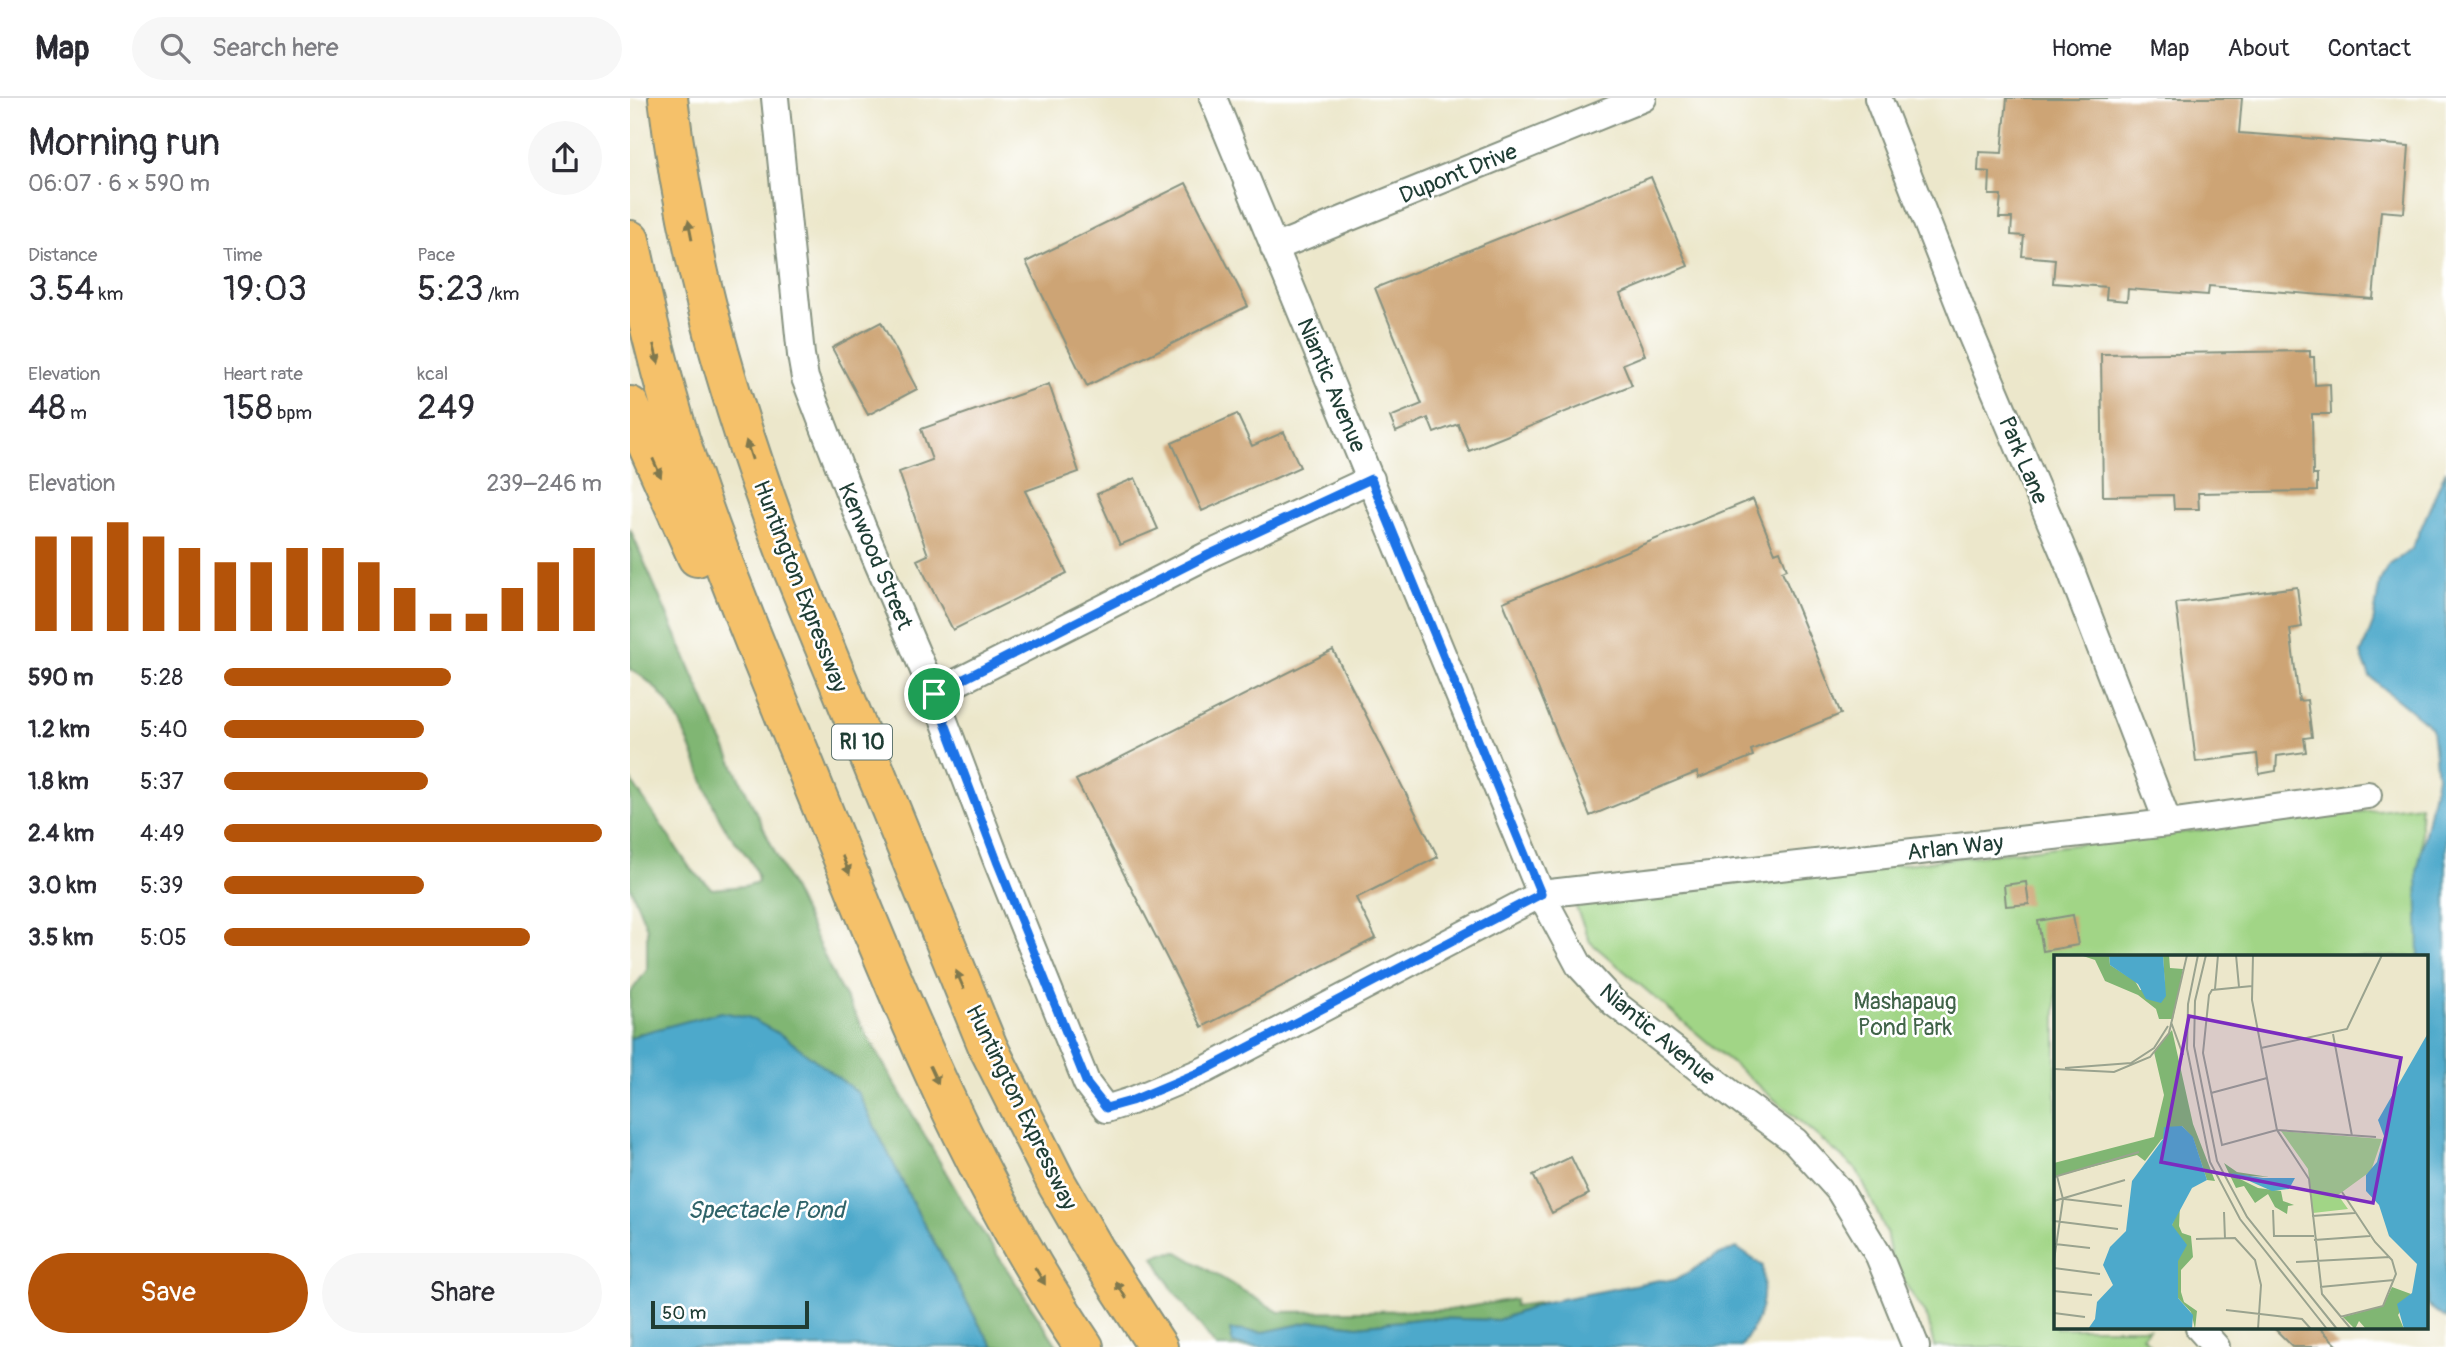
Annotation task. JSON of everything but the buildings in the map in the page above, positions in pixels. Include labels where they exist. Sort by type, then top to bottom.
[{"type":"highway","name":"Huntington Expressway","points":[[668,98],[683,198],[714,335],[735,409],[781,541],[988,1047],[1057,1184],[1095,1250],[1158,1347]]},
{"type":"highway","name":"RI 10","points":[[630,240],[661,371],[700,498],[827,819],[910,1021],[963,1137],[1024,1250],[1084,1347]]},
{"type":"highway","points":[[630,405],[739,653],[827,819]]},
{"type":"street","name":"Kenwood Street","points":[[775,98],[799,343],[805,378],[862,526],[934,694],[997,861],[1087,1084],[1106,1108],[1131,1101],[1205,1070],[1541,894]]},
{"type":"street","name":"Niantic Avenue","points":[[1213,98],[1541,894],[1579,965],[1614,1003],[1795,1141],[1839,1190],[1879,1256],[1916,1347]]},
{"type":"street","name":"Dupont Drive","points":[[1274,248],[1643,98]]},
{"type":"street","name":"Park Lane","points":[[1878,98],[1970,332],[2068,563],[2168,823]]},
{"type":"street","points":[[934,694],[1210,554],[1371,479]]},
{"type":"street","name":"Arlan Way","points":[[1541,894],[2168,823],[2368,795]]},
{"type":"street","points":[[2201,1330],[2216,1347]]},
{"type":"green space","points":[[630,529],[717,730],[837,983],[964,1204],[1058,1347],[994,1347],[918,1213],[858,1094],[639,1033],[630,1039],[630,993],[647,970],[647,928],[630,886],[630,779],[690,868],[712,889],[758,882],[751,862],[720,818],[675,714],[656,688],[630,669]]},
{"type":"green space","name":"Mashapaug Pond Park","points":[[2420,805],[2425,934],[2419,955],[2054,955],[2054,1330],[2147,1330],[2142,1336],[2153,1347],[1934,1347],[1928,1319],[1892,1263],[1886,1231],[1857,1170],[1590,942],[1574,902]]},
{"type":"green space","points":[[1178,1252],[1279,1312],[1449,1310],[1515,1299],[1514,1306],[1546,1302],[1498,1320],[1427,1318],[1358,1326],[1315,1321],[1264,1332],[1231,1330],[1233,1344],[1262,1347],[1216,1347],[1171,1287],[1154,1257],[1162,1253]]},
{"type":"water","points":[[2446,470],[2446,1319],[2428,1306],[2428,955],[2419,955],[2417,872],[2437,776],[2432,728],[2370,677],[2361,654],[2373,623],[2380,581],[2388,566],[2412,549]]},
{"type":"water","name":"Spectacle Pond","points":[[721,1012],[748,1017],[785,1037],[858,1093],[918,1213],[994,1347],[630,1347],[630,1039],[639,1034]]},
{"type":"water","points":[[1737,1248],[1763,1266],[1764,1279],[1763,1300],[1758,1317],[1741,1347],[1262,1347],[1233,1344],[1230,1330],[1264,1332],[1315,1321],[1358,1326],[1427,1318],[1498,1320],[1546,1302],[1659,1280],[1674,1281],[1717,1255]]},
{"type":"route","points":[[1371,479],[1541,894],[1205,1070],[1131,1101],[1106,1108],[1087,1084],[997,861],[934,694],[1210,554],[1371,479]]}]
